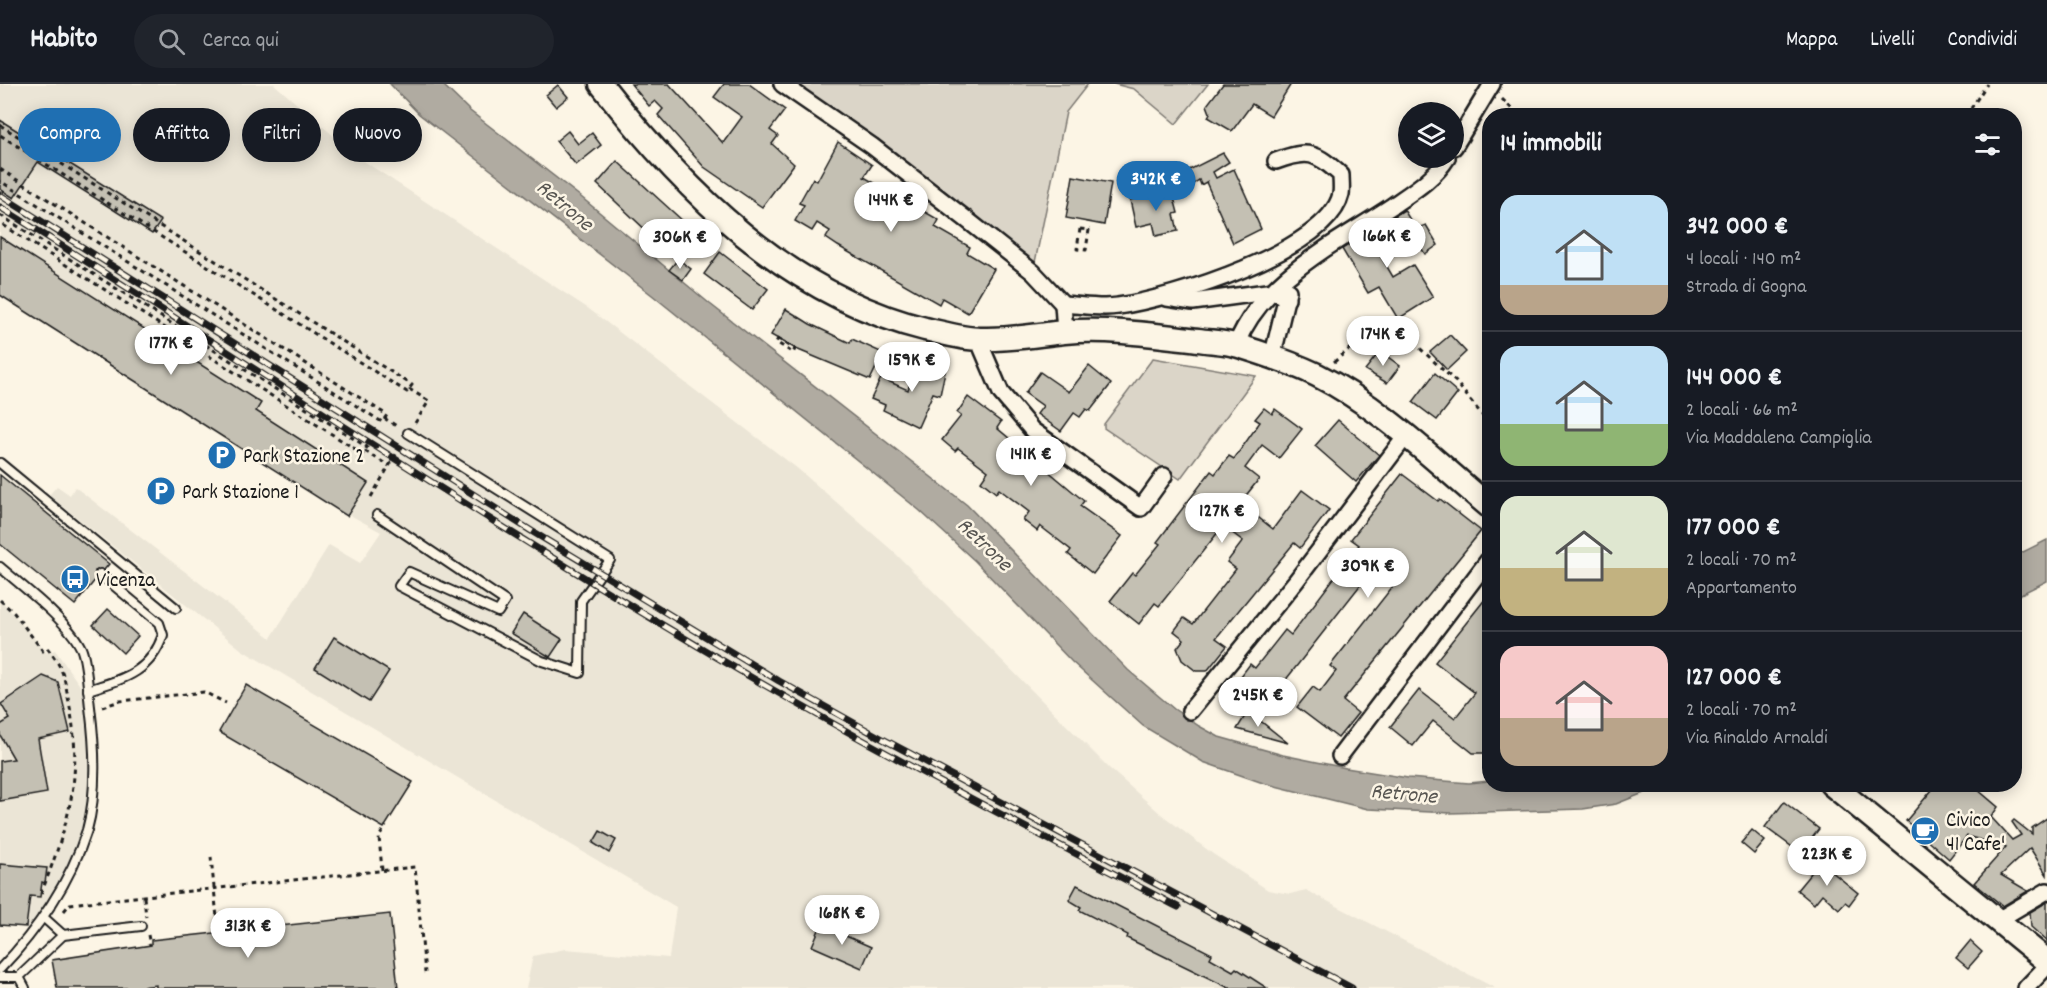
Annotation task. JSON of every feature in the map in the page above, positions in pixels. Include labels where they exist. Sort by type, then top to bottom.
[{"type":"street","points":[[601,84],[671,167],[733,226],[771,256],[807,280],[869,311],[903,323],[978,339],[1022,339],[1065,332],[1170,336],[1236,345],[1318,376],[1357,399],[1406,436],[1482,500]]},
{"type":"street","points":[[782,84],[872,146],[1033,272],[1063,304],[1065,332]]},
{"type":"street","points":[[1482,108],[1495,90]]},
{"type":"street","points":[[1464,133],[1482,108]]},
{"type":"street","points":[[1063,304],[1116,307],[1164,297],[1256,266],[1315,229],[1331,212],[1341,194],[1341,175],[1320,156],[1301,152],[1275,161]]},
{"type":"street","points":[[1272,358],[1280,295],[1296,268],[1407,196],[1428,180],[1438,168]]},
{"type":"street","points":[[1164,297],[1193,302],[1280,295]]},
{"type":"street","points":[[1236,345],[1256,307],[1280,295]]},
{"type":"street","points":[[978,339],[1001,393],[1032,430],[1141,508],[1164,476]]},
{"type":"street","points":[[1190,711],[1296,581],[1406,436]]},
{"type":"street","points":[[1340,756],[1482,569]]},
{"type":"street","points":[[1841,792],[1998,920],[2047,964],[2026,988]]},
{"type":"street","points":[[1998,920],[2047,891]]},
{"type":"lane","points":[[377,515],[505,601],[498,612],[409,572],[399,586],[542,662],[580,673],[581,601],[610,560],[408,433]]},
{"type":"lane","points":[[0,463],[176,608]]},
{"type":"lane","points":[[0,567],[51,610],[81,648],[91,711],[94,787],[87,829],[50,907],[0,969]]},
{"type":"lane","points":[[88,690],[133,674],[149,662],[163,636],[159,623],[100,574]]},
{"type":"lane","points":[[43,917],[63,935]]},
{"type":"lane","points":[[0,977],[20,977],[63,935],[141,926]]},
{"type":"lane","points":[[20,977],[25,988]]},
{"type":"path","points":[[1971,108],[1987,84]]},
{"type":"path","points":[[1495,90],[1512,108]]},
{"type":"path","points":[[0,125],[412,385],[407,392],[0,135]]},
{"type":"path","points":[[0,169],[387,415],[382,422],[0,181]]},
{"type":"path","points":[[0,215],[367,447],[365,451]]},
{"type":"path","points":[[0,223],[363,454],[365,451]]},
{"type":"path","points":[[1080,229],[1089,230],[1086,250],[1077,249],[1080,229]]},
{"type":"path","points":[[1318,376],[1355,344],[1386,325],[1394,324],[1456,382],[1482,414]]},
{"type":"path","points":[[778,339],[795,349],[793,352],[776,342],[778,339]]},
{"type":"path","points":[[365,451],[389,466]]},
{"type":"path","points":[[0,600],[14,613],[43,651],[47,648],[62,665],[76,738],[74,794],[56,856],[39,900],[62,914],[70,904],[415,867],[425,973]]},
{"type":"path","points":[[71,712],[91,711],[120,700],[204,692],[226,704]]},
{"type":"path","points":[[382,870],[379,837],[386,826]]},
{"type":"path","points":[[211,857],[218,928]]},
{"type":"shaded area","points":[[0,84],[274,84],[302,108],[242,108],[242,162],[321,162],[321,125],[333,135],[333,162],[365,162],[589,309],[798,469],[894,552],[1109,768],[1161,814],[1213,854],[1268,890],[1290,894],[1306,890],[1495,988],[526,988],[533,956],[565,949],[669,958],[676,907],[242,650],[49,495],[57,486],[70,495],[75,487],[271,638],[329,545],[360,563],[381,532],[350,515],[332,500],[0,289]]},
{"type":"shaded area","points":[[782,84],[1088,84],[1066,112],[1033,272]]},
{"type":"shaded area","points":[[1114,84],[1208,84],[1176,124],[1134,89]]},
{"type":"shaded area","points":[[1153,358],[1256,376],[1180,479],[1104,428],[1104,424]]},
{"type":"shaded area","points":[[0,599],[47,653],[55,650],[83,690],[89,744],[89,802],[70,864],[35,926],[0,924]]},
{"type":"water","name":"Retrone","points":[[390,84],[442,84],[470,111],[581,197],[710,304],[967,505],[1128,670],[1174,709],[1199,726],[1219,737],[1283,755],[1346,768],[1408,778],[1469,783],[1482,782],[1482,792],[1646,792],[1616,804],[1583,809],[1451,813],[1368,809],[1263,783],[1203,762],[1143,726],[1072,662],[975,561],[919,510],[652,295],[422,116],[422,108],[413,108]]},
{"type":"water","points":[[2047,540],[2047,581],[2022,594],[2022,552]]},
{"type":"building","points":[[631,84],[669,84],[723,143],[742,117],[714,97],[724,84],[749,84],[785,110],[770,130],[778,136],[772,144],[794,164],[762,207],[704,167],[658,115],[663,109],[655,101],[649,106]]},
{"type":"building","points":[[1223,84],[1291,84],[1271,116],[1252,104],[1232,131],[1208,117],[1210,113],[1207,105]]},
{"type":"building","points":[[558,85],[568,97],[556,107],[546,95]]},
{"type":"building","points":[[0,120],[18,131],[18,162],[38,162],[14,198],[0,189]]},
{"type":"building","points":[[568,131],[578,144],[592,133],[601,145],[576,165],[556,141]]},
{"type":"building","points":[[838,142],[872,165],[864,177],[939,220],[935,227],[970,247],[967,253],[994,269],[968,313],[942,298],[939,304],[838,246],[826,238],[830,231],[817,223],[812,231],[795,221],[804,205],[799,203],[813,178],[817,181]]},
{"type":"building","points":[[1223,153],[1229,162],[1213,172],[1216,178],[1234,169],[1261,229],[1233,243],[1206,182],[1201,185],[1199,180],[1193,184],[1187,171]]},
{"type":"building","points":[[617,161],[695,232],[675,258],[652,239],[653,237],[597,184]]},
{"type":"building","points":[[38,162],[67,162],[161,221],[152,234]]},
{"type":"building","points":[[1073,176],[1111,183],[1104,225],[1066,218]]},
{"type":"building","points":[[1172,190],[1178,213],[1174,214],[1178,231],[1156,236],[1153,223],[1136,227],[1130,200]]},
{"type":"building","points":[[1404,210],[1412,223],[1378,244],[1383,251],[1379,253],[1393,277],[1413,265],[1433,297],[1398,319],[1379,287],[1368,293],[1342,249]]},
{"type":"building","points":[[1426,225],[1438,245],[1425,254],[1410,231]]},
{"type":"building","points":[[0,237],[261,403],[256,411],[368,483],[347,516],[0,295]]},
{"type":"building","points":[[720,252],[768,289],[752,310],[704,274]]},
{"type":"building","points":[[678,259],[691,269],[683,280],[669,270]]},
{"type":"building","points":[[786,309],[810,324],[850,343],[852,339],[883,353],[870,380],[796,349],[771,335]]},
{"type":"building","points":[[1450,335],[1466,352],[1447,370],[1430,352]]},
{"type":"building","points":[[1380,351],[1400,366],[1387,383],[1365,370]]},
{"type":"building","points":[[916,360],[946,367],[940,395],[933,393],[918,427],[883,410],[885,405],[871,399],[881,378],[908,390]]},
{"type":"building","points":[[1089,366],[1111,384],[1090,411],[1086,409],[1080,417],[1074,413],[1061,431],[1037,414],[1043,406],[1025,393],[1040,372],[1069,392]]},
{"type":"building","points":[[1435,373],[1458,393],[1437,420],[1413,402]]},
{"type":"building","points":[[968,397],[1001,422],[997,428],[1084,501],[1080,506],[1122,536],[1093,574],[1068,554],[1071,550],[1040,526],[1037,531],[1023,520],[1029,512],[999,489],[996,493],[981,481],[988,471],[958,448],[955,451],[942,440],[961,416],[957,413]]},
{"type":"building","points":[[1264,408],[1272,414],[1275,409],[1302,429],[1279,458],[1262,445],[1245,468],[1259,479],[1240,503],[1273,529],[1302,490],[1329,510],[1300,548],[1294,543],[1216,638],[1227,646],[1207,671],[1196,671],[1182,660],[1177,648],[1184,639],[1174,631],[1184,618],[1193,624],[1236,569],[1227,562],[1243,541],[1223,526],[1159,606],[1155,603],[1139,624],[1110,601],[1132,573],[1135,575],[1160,544],[1157,542],[1211,471],[1215,474],[1229,456],[1234,459],[1260,422],[1255,419]]},
{"type":"building","points":[[1338,420],[1379,455],[1356,482],[1315,446]]},
{"type":"building","points":[[1402,474],[1438,501],[1440,499],[1481,531],[1343,701],[1358,713],[1338,738],[1297,707],[1313,687],[1320,692],[1336,671],[1330,666],[1401,576],[1380,560],[1262,710],[1232,688],[1250,664],[1255,668],[1285,630],[1291,635],[1359,545],[1351,539]]},
{"type":"building","points":[[0,475],[109,564],[104,570],[95,571],[96,579],[75,605],[0,544]]},
{"type":"building","points":[[1482,603],[1482,753],[1473,753],[1433,721],[1413,746],[1390,727],[1419,690],[1455,718],[1475,693],[1435,662]]},
{"type":"building","points":[[108,609],[138,636],[123,653],[93,625]]},
{"type":"building","points":[[523,614],[562,639],[550,657],[511,633]]},
{"type":"building","points":[[334,637],[389,671],[369,702],[315,668]]},
{"type":"building","points":[[43,676],[58,682],[70,732],[38,739],[47,793],[0,801],[0,761],[14,759],[0,735],[0,725],[10,719],[1,704]]},
{"type":"building","points":[[246,685],[413,782],[384,828],[219,732]]},
{"type":"building","points":[[1248,711],[1288,743],[1237,729]]},
{"type":"building","points":[[1930,792],[1980,792],[1998,807],[1991,817],[2012,840],[2021,835],[2012,822],[2014,820],[2032,834],[2032,828],[2047,818],[2047,875],[2030,848],[2001,875],[2028,891],[2003,906],[1974,883],[2006,847],[1967,836],[1949,859],[1906,821]]},
{"type":"building","points":[[1784,802],[1819,829],[1806,846],[1801,842],[1795,849],[1765,827]]},
{"type":"building","points":[[1752,830],[1765,841],[1754,854],[1741,843]]},
{"type":"building","points":[[600,831],[616,840],[609,853],[593,843]]},
{"type":"building","points":[[1820,862],[1858,893],[1849,905],[1845,902],[1839,909],[1822,894],[1814,904],[1797,890]]},
{"type":"building","points":[[0,864],[47,868],[40,897],[30,896],[26,927],[0,925]]},
{"type":"building","points":[[1077,885],[1212,954],[1210,958],[1233,971],[1236,968],[1267,988],[1229,988],[1127,938],[1128,935],[1079,910],[1081,907],[1069,900]]},
{"type":"building","points":[[2047,902],[2047,941],[2031,927],[2030,912]]},
{"type":"building","points":[[390,914],[398,988],[156,988],[156,985],[134,988],[57,988],[52,960],[151,945],[151,940]]},
{"type":"building","points":[[821,925],[871,947],[862,968],[812,946]]},
{"type":"building","points":[[1970,941],[1982,952],[1968,968],[1956,958]]},
{"type":"railway","points":[[0,195],[533,532],[779,681],[881,738],[1352,988]]},
{"type":"railway","points":[[0,207],[469,506],[658,622],[859,738],[1178,907]]},
{"type":"place","name":"Park Stazione 2","points":[[222,455]]},
{"type":"place","name":"Park Stazione 1","points":[[161,491]]},
{"type":"place","name":"Vicenza","points":[[75,579]]},
{"type":"place","name":"Civico 41 Cafe'","points":[[1925,831]]}]
